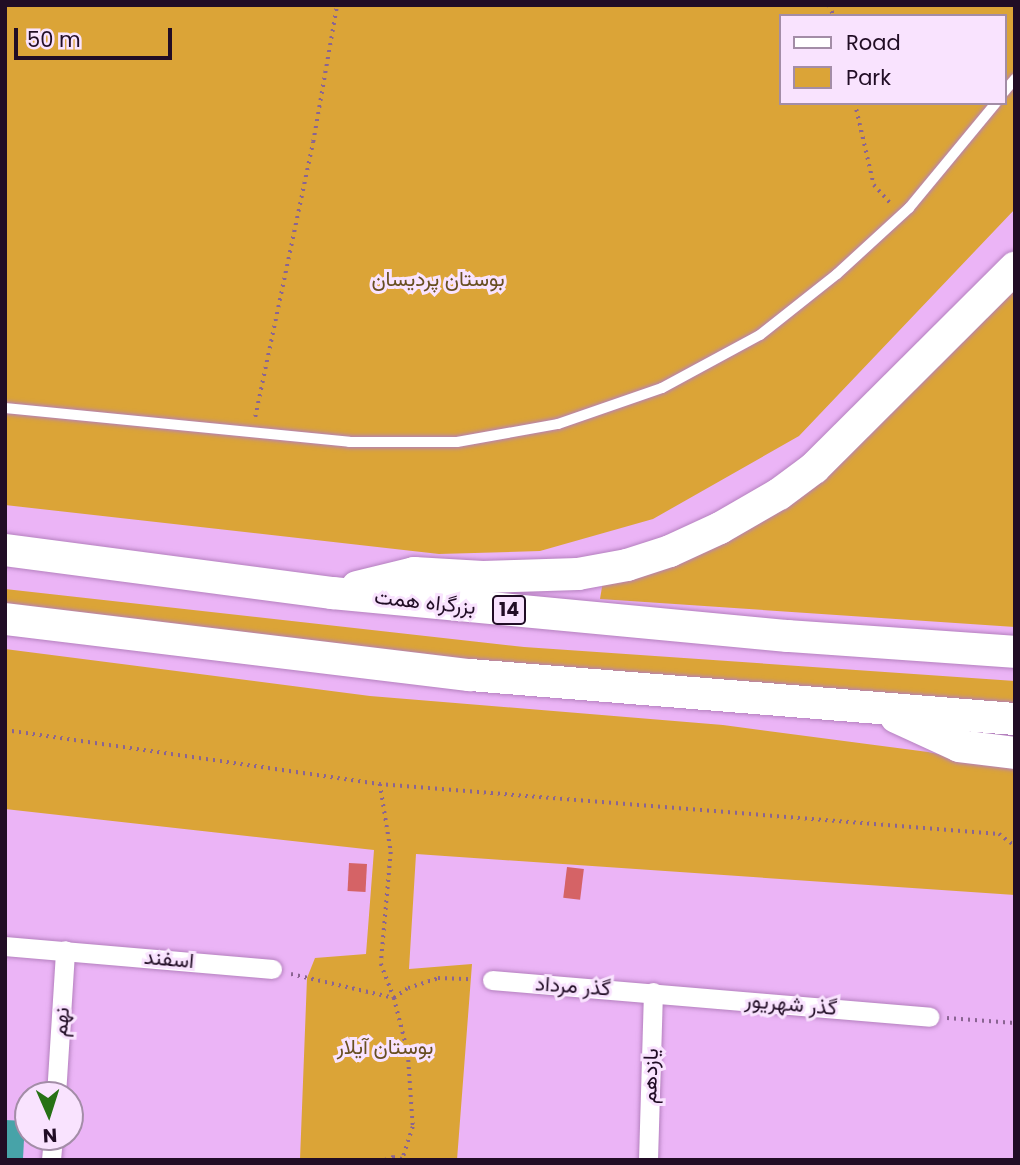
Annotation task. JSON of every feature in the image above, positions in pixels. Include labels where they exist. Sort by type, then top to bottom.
[{"type":"highway","points":[[332,593],[414,573],[483,577],[578,574],[638,562],[720,528],[779,494],[814,468],[1015,268]]},
{"type":"highway","name":"بزرگراه همت","points":[[5,550],[332,593],[788,636],[1015,652]]},
{"type":"highway","points":[[5,619],[470,675],[1015,719]]},
{"type":"highway","points":[[876,708],[959,746],[1015,753]]},
{"type":"street","name":"اسفند","points":[[5,946],[272,969]]},
{"type":"street","name":"نهم","points":[[57,1081],[65,950]]},
{"type":"street","name":"گذر مرداد","points":[[492,980],[653,992]]},
{"type":"street","name":"گذر شهریور","points":[[653,992],[929,1017]]},
{"type":"street","name":"یازدهم","points":[[648,1160],[653,992]]},
{"type":"lane","points":[[5,408],[349,442],[457,442],[558,424],[662,388],[760,335],[837,274],[901,215],[994,105]]},
{"type":"path","points":[[252,432],[310,156],[337,5]]},
{"type":"path","points":[[855,105],[874,185],[901,215]]},
{"type":"path","points":[[5,730],[379,784],[999,834],[1015,846]]},
{"type":"path","points":[[379,784],[391,852],[381,964],[394,998],[408,1053],[413,1127],[404,1159],[385,1160]]},
{"type":"path","points":[[307,978],[394,998],[408,988],[438,978],[492,980]]},
{"type":"path","points":[[929,1017],[1015,1023]]},
{"type":"green space","name":"بوستان پردیسان","points":[[5,5],[1015,5],[1015,209],[799,436],[653,519],[540,551],[439,554],[5,505]]},
{"type":"green space","points":[[1015,281],[1015,627],[600,599],[603,581],[686,557]]},
{"type":"green space","points":[[5,589],[524,647],[1015,681],[1015,705],[809,696],[5,610]]},
{"type":"green space","name":"بوستان آیلار","points":[[5,649],[370,696],[723,725],[928,752],[1015,769],[1015,895],[416,854],[409,969],[472,964],[457,1160],[300,1160],[307,978],[315,958],[366,954],[374,850],[5,809]]},
{"type":"shaded area","points":[[349,863],[367,864],[366,892],[348,891]]},
{"type":"shaded area","points":[[567,867],[584,869],[580,900],[563,898]]},
{"type":"building","points":[[5,1120],[14,1120],[14,1151],[23,1151],[23,1160],[5,1160]]}]
